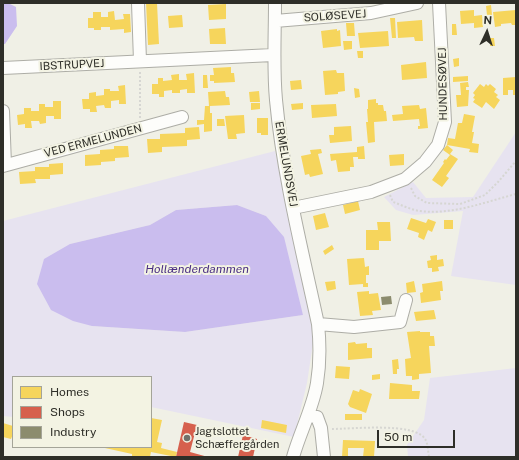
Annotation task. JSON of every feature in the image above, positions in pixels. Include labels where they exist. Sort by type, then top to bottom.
[{"type":"street","points":[[138,3],[140,61]]},
{"type":"street","name":"ERMELUNDSVEJ","points":[[275,3],[273,55],[275,98],[279,135],[318,324],[319,346],[317,383],[308,416],[293,457]]},
{"type":"street","name":"SOLØSEVEJ","points":[[275,21],[371,13],[418,3]]},
{"type":"street","name":"HUNDESØVEJ","points":[[293,208],[371,192],[405,179],[425,162],[438,145],[445,122],[439,3]]},
{"type":"street","name":"IBSTRUPVEJ","points":[[3,68],[273,55]]},
{"type":"street","name":"VED ERMELUNDEN","points":[[3,111],[4,165],[182,117]]},
{"type":"street","points":[[318,324],[354,327],[400,322],[406,300]]},
{"type":"street","points":[[308,416],[317,417],[321,428],[324,457]]},
{"type":"path","points":[[139,128],[140,61]]},
{"type":"path","points":[[405,179],[415,196],[427,203],[460,204],[485,195],[516,161]]},
{"type":"path","points":[[386,187],[393,202],[419,211],[441,211],[473,207],[516,194]]},
{"type":"path","points":[[321,428],[378,427],[402,429],[418,433],[425,439],[429,457]]},
{"type":"shaded area","points":[[516,132],[516,285],[451,276],[463,211],[413,215],[396,210],[384,197],[413,182],[426,198],[473,197]]},
{"type":"shaded area","points":[[275,151],[314,337],[307,383],[294,437],[152,407],[152,376],[12,376],[12,417],[3,416],[3,221]],"holes":[[[237,205],[266,216],[303,315],[185,332],[92,326],[70,244],[150,225],[176,210]]]},
{"type":"shaded area","points":[[516,368],[516,457],[408,457],[407,445],[424,420],[430,378]]},
{"type":"water","points":[[3,3],[8,3],[16,7],[17,26],[5,44],[3,44]]},
{"type":"water","name":"Hollænderdammen","points":[[237,205],[266,216],[284,237],[303,315],[185,332],[92,326],[73,321],[51,310],[37,284],[44,259],[70,244],[150,225],[176,210]]},
{"type":"building: Homes","points":[[146,3],[157,3],[159,44],[148,45]]},
{"type":"building: Homes","points":[[226,4],[226,19],[209,20],[208,5]]},
{"type":"building: Homes","points":[[491,5],[492,15],[487,15],[486,6]]},
{"type":"building: Homes","points":[[474,10],[474,16],[482,15],[483,27],[474,28],[474,23],[461,24],[460,11]]},
{"type":"building: Homes","points":[[516,10],[516,25],[512,25],[511,23],[501,24],[501,26],[495,27],[493,12]]},
{"type":"building: Homes","points":[[114,11],[115,20],[124,19],[123,14],[130,14],[131,32],[124,33],[124,29],[110,30],[110,27],[101,27],[101,30],[88,28],[88,18],[93,18],[93,12],[101,12],[101,17],[108,17],[108,12]]},
{"type":"building: Homes","points":[[182,15],[183,27],[169,28],[168,16]]},
{"type":"building: Homes","points":[[390,18],[395,18],[396,38],[392,38]]},
{"type":"building: Homes","points":[[422,20],[423,41],[415,41],[414,37],[398,38],[397,22]]},
{"type":"building: Homes","points":[[346,23],[354,23],[355,36],[347,36]]},
{"type":"building: Homes","points":[[452,24],[456,24],[457,35],[452,35]]},
{"type":"building: Homes","points":[[225,28],[226,44],[210,44],[209,29]]},
{"type":"building: Homes","points":[[337,29],[337,31],[340,30],[341,46],[323,48],[321,31]]},
{"type":"building: Homes","points":[[388,31],[389,46],[360,48],[358,33]]},
{"type":"building: Homes","points":[[490,38],[494,38],[495,46],[490,46]]},
{"type":"building: Homes","points":[[343,41],[352,41],[352,49],[344,50]]},
{"type":"building: Homes","points":[[357,51],[363,51],[363,58],[358,58]]},
{"type":"building: Homes","points":[[459,58],[459,66],[454,67],[453,59]]},
{"type":"building: Homes","points":[[426,62],[427,78],[402,80],[401,65]]},
{"type":"building: Homes","points":[[231,67],[231,73],[234,73],[235,82],[214,83],[214,81],[210,81],[210,75],[214,75],[213,68]]},
{"type":"building: Homes","points":[[336,70],[337,73],[344,73],[345,91],[338,92],[338,94],[325,95],[323,71]]},
{"type":"building: Homes","points":[[194,73],[195,93],[187,93],[187,89],[180,90],[180,93],[172,93],[172,90],[164,91],[164,97],[159,97],[159,94],[152,94],[152,84],[158,84],[158,78],[163,78],[163,81],[172,80],[171,75],[179,74],[179,80],[187,80],[186,74]]},
{"type":"building: Homes","points":[[203,75],[207,75],[208,88],[203,88]]},
{"type":"building: Homes","points":[[468,76],[468,81],[453,82],[453,77]]},
{"type":"building: Homes","points":[[516,77],[516,95],[513,95],[513,90],[508,90],[508,95],[503,95],[503,78]]},
{"type":"building: Homes","points":[[301,80],[302,89],[291,90],[290,81]]},
{"type":"building: Homes","points":[[468,82],[469,87],[466,87],[466,90],[469,90],[468,106],[457,107],[456,95],[461,95],[460,83]]},
{"type":"building: Homes","points":[[480,84],[484,87],[486,84],[488,86],[490,84],[496,89],[494,92],[498,95],[496,97],[500,100],[494,109],[486,102],[482,108],[473,102],[475,95],[473,93]]},
{"type":"building: Homes","points":[[125,85],[126,104],[119,104],[119,100],[111,101],[111,108],[105,108],[104,105],[96,106],[97,112],[90,112],[90,109],[83,109],[82,99],[89,99],[89,93],[96,92],[96,96],[104,95],[104,89],[119,91],[118,86]]},
{"type":"building: Homes","points":[[354,88],[359,89],[360,97],[355,98]]},
{"type":"building: Homes","points":[[225,91],[226,97],[229,97],[230,105],[210,106],[210,113],[212,113],[212,131],[204,132],[204,124],[197,125],[197,120],[204,120],[205,106],[209,106],[208,92]]},
{"type":"building: Homes","points":[[259,91],[260,102],[250,102],[249,92]]},
{"type":"building: Homes","points":[[376,99],[376,103],[378,103],[378,105],[383,105],[384,111],[386,111],[387,121],[374,122],[375,142],[368,143],[366,122],[368,122],[368,100]]},
{"type":"building: Homes","points":[[53,101],[61,101],[61,119],[54,119],[54,116],[46,116],[46,123],[40,124],[39,121],[31,121],[32,128],[25,128],[25,124],[18,125],[17,115],[24,114],[24,108],[31,108],[31,111],[39,111],[39,104],[45,104],[45,107],[53,107]]},
{"type":"building: Homes","points":[[251,103],[260,103],[260,109],[251,110]]},
{"type":"building: Homes","points":[[303,103],[303,109],[292,110],[291,104]]},
{"type":"building: Homes","points":[[336,104],[337,116],[312,118],[311,105]]},
{"type":"building: Homes","points":[[419,105],[420,109],[426,108],[428,128],[418,129],[418,126],[420,126],[419,119],[393,121],[392,115],[403,114],[402,106]]},
{"type":"building: Homes","points":[[464,114],[475,116],[472,132],[474,132],[472,143],[479,144],[478,153],[469,152],[470,149],[447,145],[448,138],[455,139],[458,123],[462,123]]},
{"type":"building: Homes","points":[[244,115],[245,133],[236,134],[237,139],[228,139],[225,116]]},
{"type":"building: Homes","points":[[257,118],[268,118],[268,135],[261,135],[261,133],[257,133]]},
{"type":"building: Homes","points":[[217,119],[224,119],[225,126],[217,126]]},
{"type":"building: Homes","points":[[351,126],[352,141],[330,143],[329,135],[334,135],[334,127]]},
{"type":"building: Homes","points":[[199,127],[200,139],[187,140],[187,146],[162,147],[162,152],[148,153],[147,139],[160,139],[160,134],[185,133],[185,128]]},
{"type":"building: Homes","points":[[447,145],[453,150],[450,154],[458,159],[446,176],[449,178],[442,187],[432,180],[444,163],[443,162],[445,159],[446,160],[450,155],[443,150]]},
{"type":"building: Homes","points":[[114,146],[128,146],[129,157],[115,158],[115,161],[101,162],[101,165],[85,166],[85,155],[100,154],[100,150],[114,149]]},
{"type":"building: Homes","points":[[364,146],[365,159],[353,157],[354,167],[350,167],[350,171],[338,172],[336,160],[331,161],[330,154],[357,152],[357,147]]},
{"type":"building: Homes","points":[[321,149],[322,153],[318,154],[323,174],[310,177],[309,174],[305,175],[301,156],[311,154],[310,150]]},
{"type":"building: Homes","points":[[404,154],[404,165],[390,166],[389,155]]},
{"type":"building: Homes","points":[[63,163],[63,174],[50,175],[50,179],[35,179],[36,183],[20,184],[19,172],[35,171],[35,167],[49,167],[49,164]]},
{"type":"building: Homes","points":[[358,201],[360,210],[345,214],[343,205]]},
{"type":"building: Homes","points":[[325,213],[329,227],[316,230],[313,216]]},
{"type":"building: Homes","points":[[411,218],[426,223],[428,219],[436,222],[432,232],[428,230],[424,240],[418,237],[419,233],[407,229]]},
{"type":"building: Homes","points":[[444,220],[453,220],[453,229],[444,229]]},
{"type":"building: Homes","points":[[377,222],[390,222],[391,241],[379,241],[379,250],[366,250],[366,230],[378,230]]},
{"type":"building: Homes","points":[[332,245],[334,249],[325,255],[323,251]]},
{"type":"building: Homes","points":[[437,255],[437,260],[443,259],[444,266],[438,267],[439,271],[432,272],[432,268],[428,268],[427,261],[431,260],[430,256]]},
{"type":"building: Homes","points":[[364,258],[365,267],[369,266],[369,275],[366,275],[366,283],[368,283],[368,287],[363,287],[363,284],[349,285],[347,259]]},
{"type":"building: Homes","points":[[335,281],[336,289],[327,291],[325,282]]},
{"type":"building: Homes","points":[[414,281],[416,292],[407,293],[406,283]]},
{"type":"building: Homes","points":[[442,281],[443,291],[440,291],[441,300],[421,303],[420,293],[423,292],[422,284]]},
{"type":"building: Homes","points":[[369,291],[369,294],[378,293],[381,310],[372,311],[373,315],[360,316],[357,292]]},
{"type":"building: Homes","points":[[434,310],[436,319],[416,321],[414,312]]},
{"type":"building: Homes","points":[[407,332],[430,332],[430,336],[434,336],[435,346],[429,346],[431,373],[419,374],[419,379],[412,380],[412,376],[406,376],[405,359],[411,358]]},
{"type":"building: Homes","points":[[355,342],[356,344],[367,343],[367,348],[372,348],[372,358],[348,360],[348,343]]},
{"type":"building: Homes","points":[[398,359],[399,369],[397,369],[397,374],[393,374],[392,360]]},
{"type":"building: Homes","points":[[336,366],[350,367],[349,379],[335,378]]},
{"type":"building: Homes","points":[[380,374],[380,379],[372,380],[372,375]]},
{"type":"building: Homes","points":[[390,383],[412,385],[412,391],[420,391],[419,399],[389,399]]},
{"type":"building: Homes","points":[[360,389],[372,394],[366,413],[350,407],[348,404],[353,390],[359,392]]},
{"type":"building: Homes","points":[[345,414],[362,414],[362,420],[345,420]]},
{"type":"building: Homes","points":[[152,418],[162,420],[157,442],[162,443],[161,448],[177,452],[176,457],[151,452],[150,457],[132,457],[132,454],[105,448],[152,448]]},
{"type":"building: Homes","points":[[262,420],[287,425],[286,433],[261,428]]},
{"type":"building: Homes","points":[[3,423],[12,426],[11,439],[3,437]]},
{"type":"building: Homes","points":[[343,440],[375,441],[374,457],[363,457],[364,448],[348,448],[348,457],[342,457]]},
{"type":"building: Shops","name":"Jagtslottet Schæffergården","points":[[184,422],[197,425],[190,452],[208,457],[176,457]]},
{"type":"building: Shops","name":"Jagtslottet Schæffergården","points":[[243,435],[257,439],[253,457],[238,457]]},
{"type":"building: Industry","points":[[391,296],[392,304],[382,305],[381,297]]},
{"type":"place","name":"Jagtslottet Schæffergården","points":[[187,438]]}]
